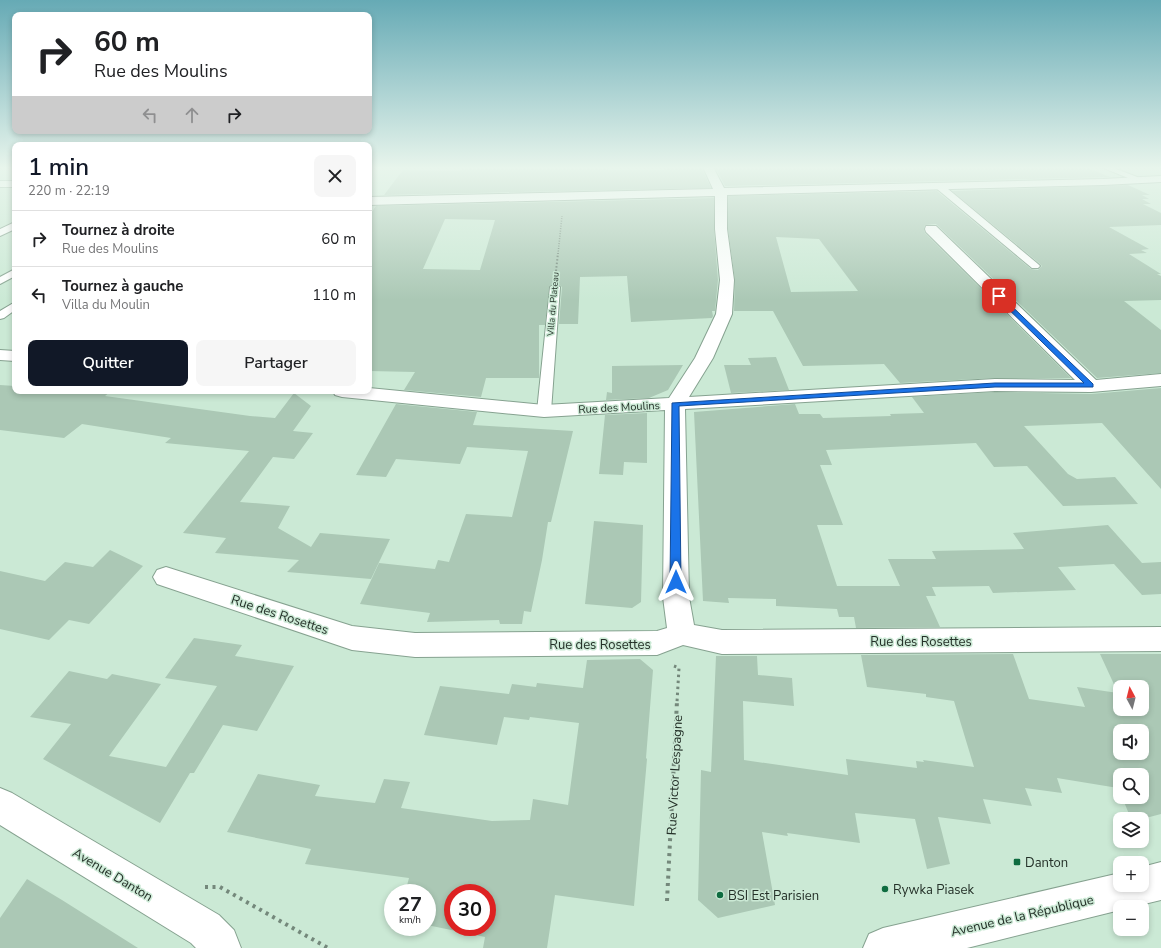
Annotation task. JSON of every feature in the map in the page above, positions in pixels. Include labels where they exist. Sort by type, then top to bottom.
[{"type":"street","points":[[682,634],[676,597],[675,404],[704,358],[724,314],[727,280],[721,229],[721,211]]},
{"type":"street","points":[[931,229],[1090,386]]},
{"type":"street","points":[[0,354],[12,356]]},
{"type":"street","name":"Rue des Moulins","points":[[372,394],[544,411],[995,385],[1090,386],[1161,380]]},
{"type":"street","name":"Rue des Rosettes","points":[[166,576],[352,638],[416,645],[657,644],[682,634],[722,642],[1161,639]]},
{"type":"street","name":"Avenue Danton","points":[[0,805],[204,929],[220,944],[221,948]]},
{"type":"street","name":"Avenue de la République","points":[[883,948],[1047,910],[1161,881]]},
{"type":"lane","points":[[969,211],[1035,266]]},
{"type":"lane","points":[[0,233],[12,227]]},
{"type":"lane","points":[[0,281],[12,274]]},
{"type":"lane","name":"Villa du Plateau","points":[[544,411],[554,287]]},
{"type":"lane","points":[[0,316],[12,308]]},
{"type":"path","name":"Villa du Plateau","points":[[554,287],[562,211]]},
{"type":"path","name":"Rue Victor Lespagne","points":[[667,664],[680,668],[667,901]]},
{"type":"path","points":[[198,887],[220,887],[328,948]]},
{"type":"building","points":[[714,211],[718,280],[715,311],[712,311],[712,318],[631,322],[627,276],[580,277],[578,324],[559,324],[562,287],[556,283],[549,287],[545,325],[539,325],[539,378],[486,378],[481,397],[404,390],[415,372],[372,371],[372,212]],"holes":[[[445,219],[495,220],[480,270],[423,269]]]},
{"type":"building","points":[[728,211],[961,211],[1031,269],[1038,270],[1042,266],[976,211],[1157,211],[1161,213],[1161,225],[1109,227],[1149,249],[1141,250],[1147,253],[1129,254],[1161,274],[1157,274],[1161,276],[1161,300],[1124,301],[1161,330],[1161,373],[1097,378],[936,224],[925,225],[925,233],[1071,378],[995,378],[900,383],[884,364],[803,366],[773,311],[734,311],[735,280],[728,229]],"holes":[[[776,237],[819,239],[858,291],[791,292]]]},
{"type":"building","points":[[776,357],[789,390],[731,393],[724,365],[751,365],[748,358]]},
{"type":"building","points":[[683,365],[668,390],[649,398],[606,400],[607,392],[612,393],[612,366]]},
{"type":"building","points":[[0,385],[12,386],[12,394],[107,394],[105,396],[250,416],[275,418],[293,394],[295,394],[311,406],[293,431],[313,433],[294,459],[273,457],[240,502],[290,506],[278,528],[311,547],[320,533],[390,539],[371,579],[287,572],[299,560],[215,553],[226,538],[183,533],[249,451],[165,443],[171,438],[82,424],[64,438],[0,430]]},
{"type":"building","points":[[1161,388],[1161,489],[1102,423],[1024,426],[1068,474],[1077,479],[1115,477],[1138,504],[1063,506],[1027,466],[994,467],[976,443],[826,450],[832,465],[820,465],[843,525],[817,525],[837,586],[900,586],[888,559],[936,559],[932,551],[1024,549],[1013,533],[1108,525],[1142,563],[1161,562],[1161,594],[1142,595],[1114,564],[1058,567],[1076,590],[993,593],[989,586],[932,587],[936,596],[926,596],[940,627],[856,628],[854,617],[839,617],[837,609],[776,606],[776,599],[728,598],[729,603],[703,601],[694,412],[795,404],[799,414],[820,414],[823,418],[891,416],[890,414],[924,413],[912,397],[995,392],[1091,394]]},
{"type":"building","points":[[396,404],[477,412],[473,425],[573,431],[551,522],[548,522],[531,612],[524,611],[522,624],[500,624],[499,620],[427,622],[430,613],[360,604],[379,563],[435,569],[438,560],[449,562],[466,514],[512,517],[528,451],[467,447],[460,464],[396,459],[386,477],[356,475]]},
{"type":"building","points":[[647,413],[647,463],[624,462],[623,475],[599,474],[605,415]]},
{"type":"building","points":[[594,521],[643,525],[641,602],[632,608],[585,604]]},
{"type":"building","points":[[110,550],[143,566],[89,624],[69,620],[49,640],[0,629],[0,571],[45,581],[65,562],[93,567]]},
{"type":"building","points":[[194,638],[242,645],[235,656],[294,666],[257,731],[223,725],[194,773],[190,773],[160,823],[43,759],[71,724],[30,717],[69,671],[107,679],[112,674],[161,684],[109,756],[166,767],[217,686],[165,678]]},
{"type":"building","points":[[1013,654],[1029,699],[1085,707],[1077,687],[1113,692],[1113,716],[1149,716],[1149,680],[1113,680],[1113,682],[1100,654],[1161,654],[1161,814],[1149,817],[1149,812],[1128,812],[1125,804],[1149,804],[1149,768],[1113,768],[1113,787],[1057,778],[1062,793],[1025,788],[1032,806],[983,799],[991,824],[938,817],[950,864],[927,869],[915,819],[855,813],[860,843],[787,833],[788,836],[762,832],[775,905],[718,918],[698,900],[701,770],[711,772],[716,656],[757,656],[758,675],[792,678],[794,706],[743,701],[744,760],[848,775],[846,759],[917,768],[916,761],[924,762],[923,760],[974,767],[954,701],[926,697],[926,694],[867,687],[861,655]]},
{"type":"building","points":[[640,659],[653,670],[634,906],[555,895],[547,948],[483,948],[485,937],[480,936],[496,936],[496,884],[444,884],[444,929],[436,927],[436,884],[407,884],[409,878],[305,864],[311,849],[227,832],[258,774],[320,785],[315,796],[375,803],[384,779],[410,782],[401,808],[492,821],[530,820],[533,799],[568,805],[579,723],[530,717],[529,720],[504,717],[497,745],[424,735],[440,686],[509,694],[512,684],[536,687],[537,683],[583,688],[587,660]]},
{"type":"building","points":[[27,879],[138,948],[0,948],[0,918]]},
{"type":"place","name":"Danton","points":[[1017,862]]},
{"type":"place","name":"Rywka Piasek","points":[[885,889]]},
{"type":"place","name":"BSI Est Parisien","points":[[720,895]]},
{"type":"route","points":[[676,582],[675,404],[995,385],[1090,386],[999,296]]}]
